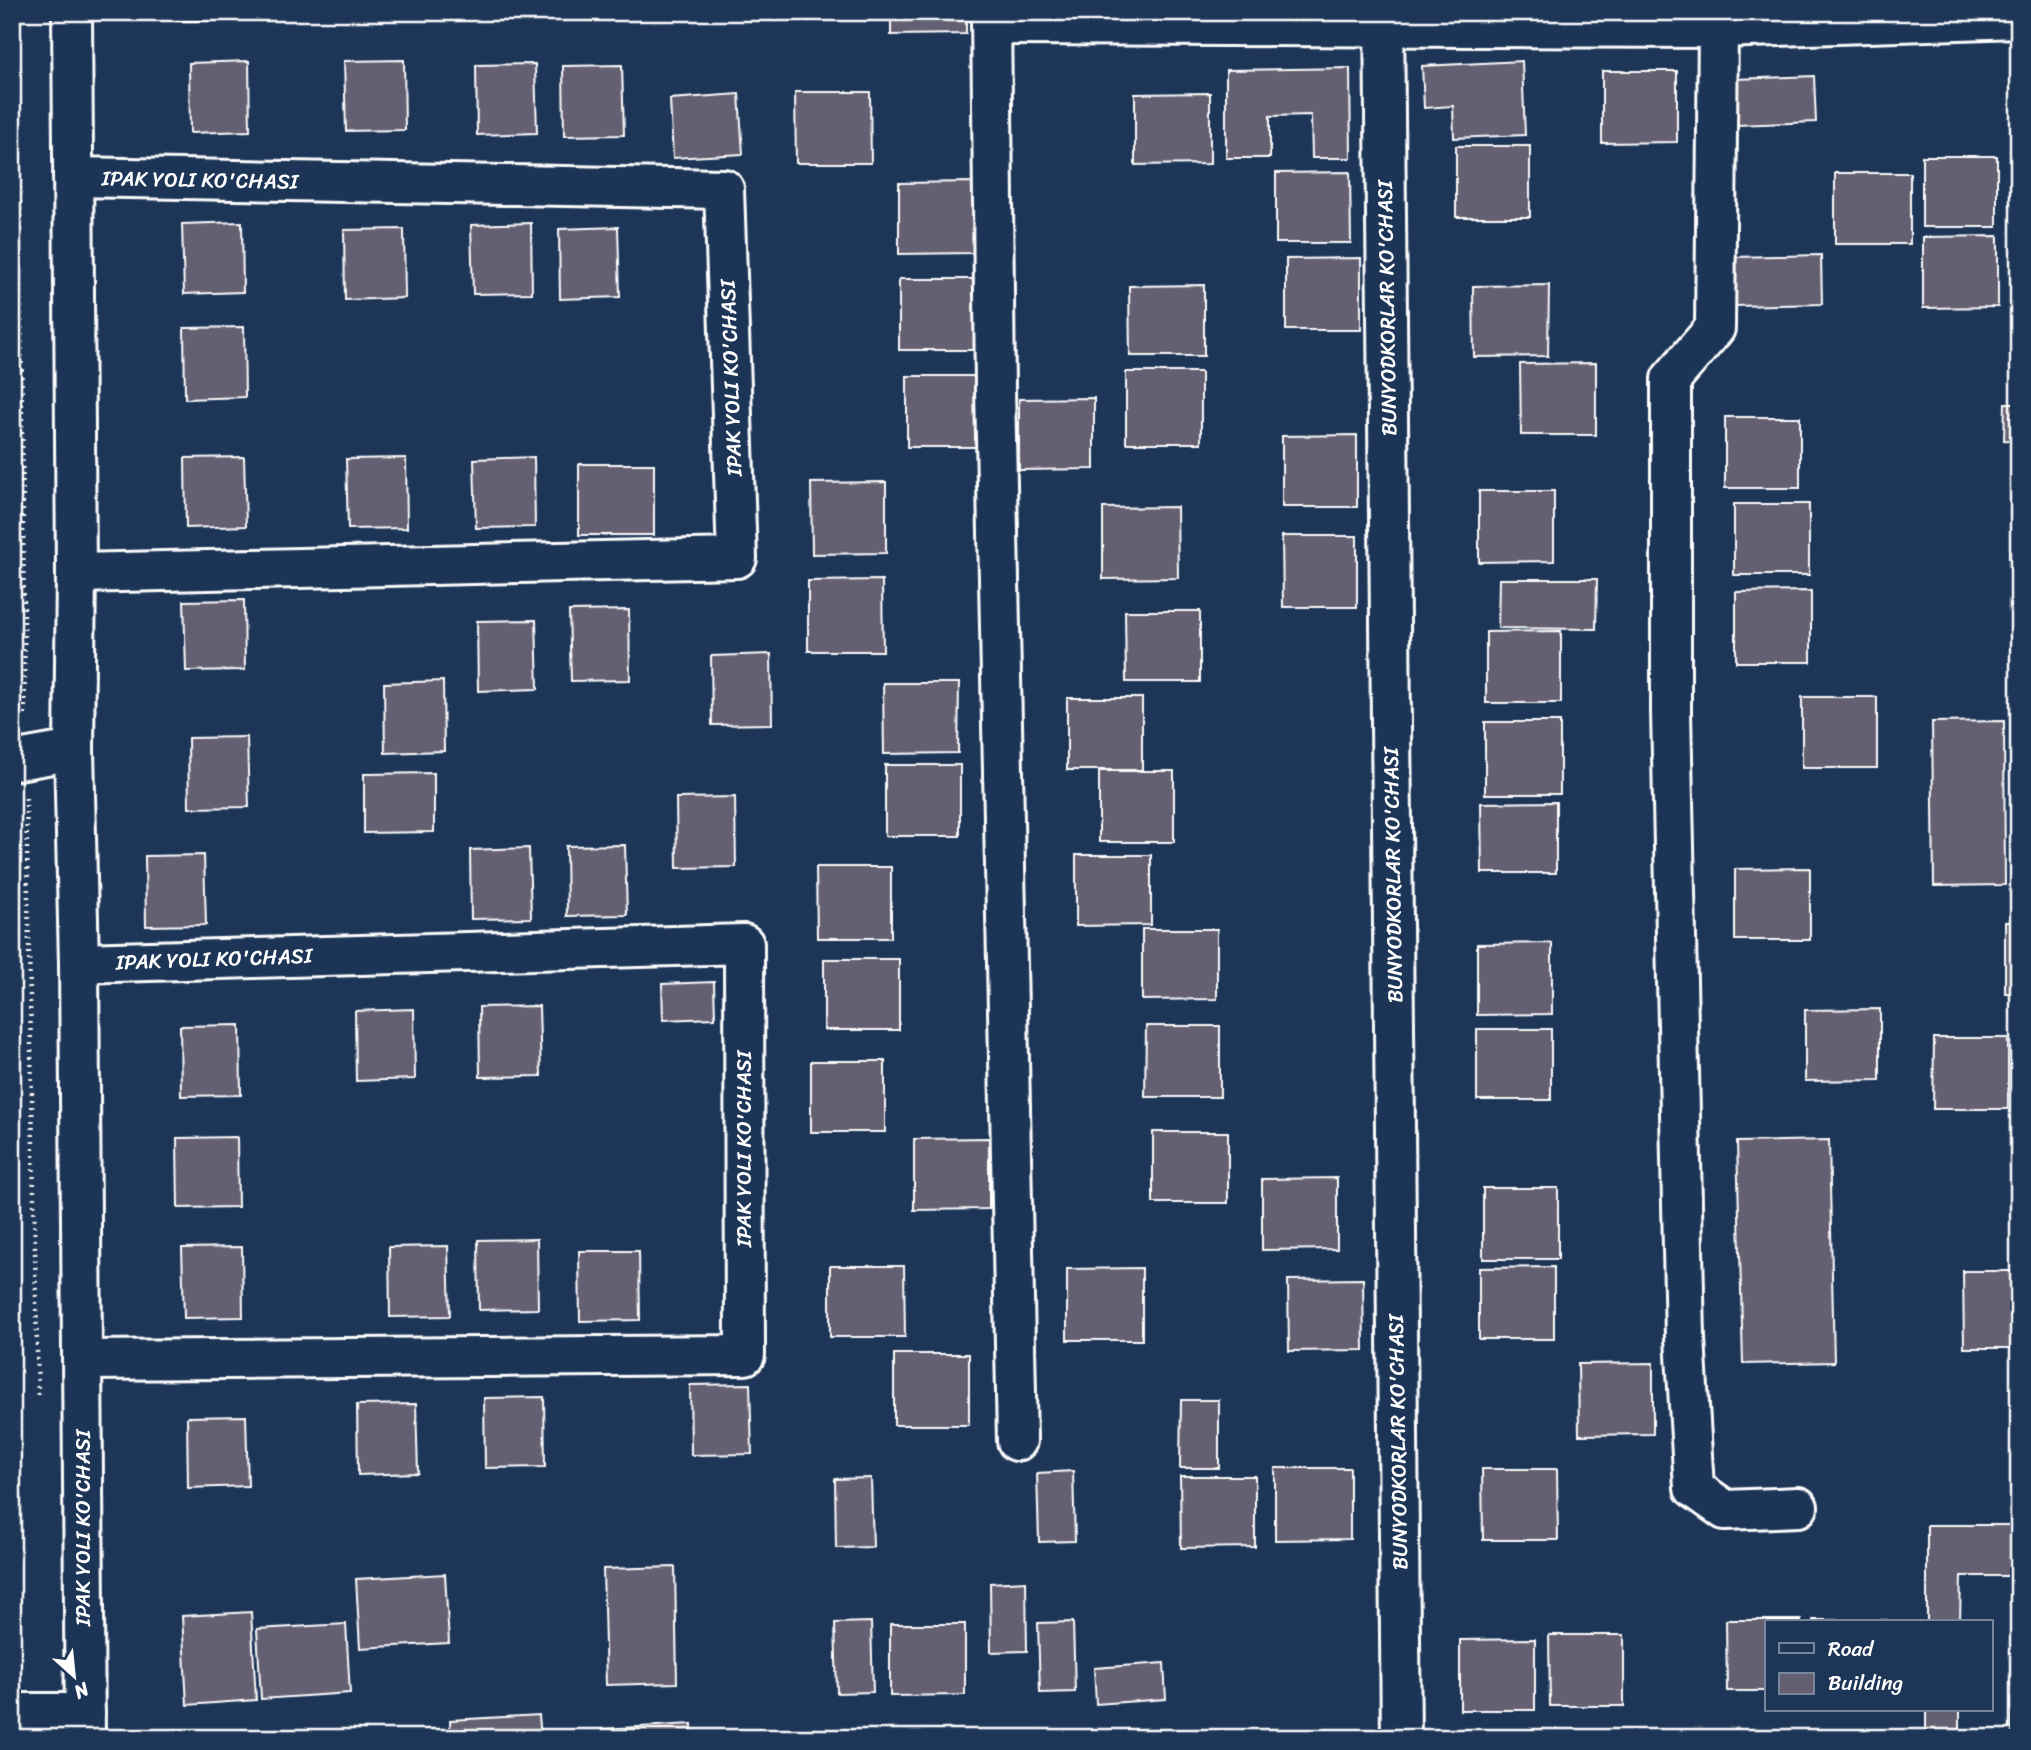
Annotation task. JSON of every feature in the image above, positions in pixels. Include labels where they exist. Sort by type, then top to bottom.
[{"type":"street","name":"IPAK YOLI KO'CHASI","points":[[72,12],[76,573],[74,750],[79,963],[85,1726]]},
{"type":"street","points":[[1017,1441],[995,403],[991,19],[1384,19],[1718,28],[2019,18]]},
{"type":"street","name":"BUNYODKORLAR KO'CHASI","points":[[1384,19],[1401,1738]]},
{"type":"street","points":[[1718,28],[1715,328],[1671,379],[1671,712],[1685,1338],[1694,1488],[1724,1510],[1798,1507]]},
{"type":"street","name":"IPAK YOLI KO'CHASI","points":[[73,177],[724,189],[737,558],[76,573]]},
{"type":"street","points":[[19,760],[74,750]]},
{"type":"street","name":"IPAK YOLI KO'CHASI","points":[[79,963],[744,944],[745,1355],[82,1360]]},
{"type":"street","points":[[12,1713],[85,1726]]},
{"type":"path","points":[[18,12],[19,760],[38,1409]]},
{"type":"building","points":[[176,12],[236,12],[236,20],[176,21]]},
{"type":"building","points":[[891,12],[966,12],[966,34],[891,35]]},
{"type":"building","points":[[404,60],[405,130],[346,131],[344,61]]},
{"type":"building","points":[[249,61],[250,131],[190,133],[189,63]]},
{"type":"building","points":[[1522,61],[1525,135],[1454,138],[1453,106],[1424,108],[1422,66]]},
{"type":"building","points":[[535,64],[537,133],[477,135],[476,65]]},
{"type":"building","points":[[622,65],[624,135],[564,136],[563,66]]},
{"type":"building","points":[[1350,68],[1351,158],[1312,158],[1311,115],[1270,116],[1270,158],[1226,158],[1226,70]]},
{"type":"building","points":[[1602,71],[1677,71],[1677,142],[1602,143]]},
{"type":"building","points":[[1814,76],[1816,122],[1737,125],[1735,79]]},
{"type":"building","points":[[795,92],[870,92],[871,163],[796,163]]},
{"type":"building","points":[[1210,93],[1210,164],[1135,165],[1135,94]]},
{"type":"building","points":[[739,94],[743,154],[673,158],[670,99]]},
{"type":"building","points":[[1456,146],[1530,146],[1530,217],[1456,217]]},
{"type":"building","points":[[1922,156],[1997,156],[1997,227],[1922,227]]},
{"type":"building","points":[[1350,172],[1351,243],[1276,243],[1276,173]]},
{"type":"building","points":[[1835,173],[1910,173],[1910,244],[1835,244]]},
{"type":"building","points":[[973,182],[973,253],[899,254],[899,183]]},
{"type":"building","points":[[242,222],[243,292],[184,294],[182,224]]},
{"type":"building","points":[[531,223],[532,293],[473,294],[471,225]]},
{"type":"building","points":[[618,227],[620,297],[560,299],[559,229]]},
{"type":"building","points":[[404,229],[405,298],[345,300],[344,230]]},
{"type":"building","points":[[1998,236],[1998,307],[1923,308],[1923,237]]},
{"type":"building","points":[[1821,255],[1822,304],[1735,306],[1733,257]]},
{"type":"building","points":[[1361,258],[1361,330],[1286,330],[1286,259]]},
{"type":"building","points":[[899,279],[974,279],[975,350],[899,350]]},
{"type":"building","points":[[1204,285],[1204,356],[1130,356],[1129,286]]},
{"type":"building","points":[[1549,285],[1548,356],[1474,357],[1473,286]]},
{"type":"building","points":[[244,327],[245,397],[185,399],[184,328]]},
{"type":"building","points":[[1596,363],[1596,435],[1521,435],[1520,364]]},
{"type":"building","points":[[1126,372],[1201,372],[1201,443],[1126,443]]},
{"type":"building","points":[[907,376],[981,376],[981,447],[907,447]]},
{"type":"building","points":[[1094,398],[1094,469],[1019,470],[1019,399]]},
{"type":"building","points":[[2005,403],[2019,403],[2019,441],[2004,440]]},
{"type":"building","points":[[1725,417],[1800,417],[1800,488],[1725,488]]},
{"type":"building","points":[[1357,435],[1357,507],[1282,507],[1282,436]]},
{"type":"building","points":[[2011,453],[2019,453],[2019,524],[2011,524]]},
{"type":"building","points":[[244,457],[246,526],[186,528],[185,458]]},
{"type":"building","points":[[534,457],[535,527],[476,528],[474,459]]},
{"type":"building","points":[[406,458],[407,528],[348,529],[346,459]]},
{"type":"building","points":[[579,464],[654,464],[654,535],[579,535]]},
{"type":"building","points":[[886,482],[886,553],[812,554],[811,483]]},
{"type":"building","points":[[1479,491],[1554,491],[1554,561],[1479,562]]},
{"type":"building","points":[[1734,504],[1809,504],[1809,575],[1734,575]]},
{"type":"building","points":[[1177,507],[1178,578],[1103,579],[1103,508]]},
{"type":"building","points":[[1282,536],[1357,536],[1357,607],[1283,607]]},
{"type":"building","points":[[2009,551],[2019,551],[2019,622],[2009,622]]},
{"type":"building","points":[[1499,579],[1597,579],[1596,629],[1498,628]]},
{"type":"building","points":[[882,580],[883,651],[808,651],[808,581]]},
{"type":"building","points":[[1811,591],[1811,662],[1736,662],[1736,592]]},
{"type":"building","points":[[244,600],[245,670],[186,671],[184,601]]},
{"type":"building","points":[[629,610],[630,680],[571,681],[569,611]]},
{"type":"building","points":[[1125,611],[1200,611],[1200,682],[1126,682]]},
{"type":"building","points":[[536,620],[538,689],[478,691],[477,621]]},
{"type":"building","points":[[1561,631],[1561,703],[1486,703],[1486,632]]},
{"type":"building","points":[[771,654],[772,724],[712,725],[711,656]]},
{"type":"building","points":[[443,681],[444,751],[385,753],[384,683]]},
{"type":"building","points":[[883,683],[959,683],[958,753],[884,754]]},
{"type":"building","points":[[1802,697],[1877,697],[1877,768],[1802,768]]},
{"type":"building","points":[[1067,698],[1142,698],[1142,770],[1067,770]]},
{"type":"building","points":[[2004,721],[2005,885],[1934,886],[1932,722]]},
{"type":"building","points":[[1485,722],[1560,722],[1560,794],[1485,794]]},
{"type":"building","points":[[247,737],[249,807],[189,808],[188,738]]},
{"type":"building","points":[[885,765],[960,765],[960,836],[885,836]]},
{"type":"building","points":[[1099,771],[1174,771],[1174,842],[1099,842]]},
{"type":"building","points":[[434,773],[434,832],[364,833],[364,774]]},
{"type":"building","points":[[735,797],[736,867],[677,868],[676,798]]},
{"type":"building","points":[[1556,802],[1556,873],[1482,873],[1481,803]]},
{"type":"building","points":[[625,845],[627,915],[567,916],[566,846]]},
{"type":"building","points":[[529,848],[531,918],[471,919],[470,850]]},
{"type":"building","points":[[204,855],[206,925],[146,926],[145,856]]},
{"type":"building","points":[[1076,855],[1151,855],[1151,925],[1076,926]]},
{"type":"building","points":[[816,867],[891,867],[891,938],[817,938]]},
{"type":"building","points":[[1810,868],[1810,940],[1735,940],[1735,869]]},
{"type":"building","points":[[2005,922],[2019,922],[2019,993],[2005,993]]},
{"type":"building","points":[[1142,929],[1217,929],[1217,999],[1142,1000]]},
{"type":"building","points":[[1552,943],[1552,1014],[1477,1015],[1477,944]]},
{"type":"building","points":[[824,959],[899,959],[899,1030],[824,1030]]},
{"type":"building","points":[[714,982],[715,1018],[663,1020],[662,984]]},
{"type":"building","points":[[539,1006],[541,1076],[480,1077],[479,1007]]},
{"type":"building","points":[[414,1009],[415,1079],[356,1081],[355,1011]]},
{"type":"building","points":[[1880,1009],[1880,1080],[1805,1081],[1805,1010]]},
{"type":"building","points":[[240,1025],[241,1095],[181,1096],[180,1026]]},
{"type":"building","points":[[1146,1026],[1220,1026],[1220,1097],[1145,1097]]},
{"type":"building","points":[[1477,1029],[1551,1029],[1551,1100],[1477,1100]]},
{"type":"building","points":[[1934,1038],[2008,1038],[2008,1109],[1933,1109]]},
{"type":"building","points":[[811,1061],[885,1061],[885,1132],[811,1132]]},
{"type":"building","points":[[1153,1132],[1228,1132],[1228,1203],[1153,1203]]},
{"type":"building","points":[[237,1137],[238,1207],[178,1208],[177,1138]]},
{"type":"building","points":[[989,1138],[989,1209],[914,1210],[914,1139]]},
{"type":"building","points":[[1829,1140],[1834,1362],[1743,1364],[1737,1142]]},
{"type":"building","points":[[1337,1178],[1337,1249],[1262,1250],[1262,1179]]},
{"type":"building","points":[[1483,1188],[1558,1188],[1558,1259],[1483,1259]]},
{"type":"building","points":[[537,1239],[538,1309],[479,1310],[478,1240]]},
{"type":"building","points":[[448,1246],[450,1316],[390,1317],[389,1247]]},
{"type":"building","points":[[242,1247],[243,1317],[184,1318],[182,1248]]},
{"type":"building","points":[[579,1251],[639,1251],[640,1320],[580,1321]]},
{"type":"building","points":[[830,1266],[904,1266],[905,1337],[830,1337]]},
{"type":"building","points":[[1554,1267],[1554,1339],[1479,1339],[1479,1268]]},
{"type":"building","points":[[1142,1268],[1142,1340],[1067,1340],[1067,1269]]},
{"type":"building","points":[[1963,1271],[2019,1271],[2019,1348],[1964,1348]]},
{"type":"building","points":[[1363,1279],[1364,1350],[1289,1351],[1288,1280]]},
{"type":"building","points":[[894,1354],[969,1354],[969,1425],[894,1425]]},
{"type":"building","points":[[1653,1363],[1653,1434],[1579,1435],[1578,1364]]},
{"type":"building","points":[[750,1384],[752,1454],[691,1455],[690,1385]]},
{"type":"building","points":[[544,1397],[545,1467],[485,1468],[484,1398]]},
{"type":"building","points":[[1181,1400],[1219,1400],[1219,1468],[1180,1468]]},
{"type":"building","points":[[416,1404],[418,1473],[358,1475],[357,1405]]},
{"type":"building","points":[[246,1416],[248,1486],[188,1488],[187,1417]]},
{"type":"building","points":[[1275,1468],[1350,1468],[1350,1539],[1275,1540]]},
{"type":"building","points":[[1482,1469],[1557,1469],[1558,1540],[1483,1540]]},
{"type":"building","points":[[1073,1471],[1075,1541],[1039,1542],[1037,1473]]},
{"type":"building","points":[[1180,1476],[1255,1476],[1255,1547],[1181,1548]]},
{"type":"building","points":[[871,1478],[873,1547],[836,1548],[835,1479]]},
{"type":"building","points":[[1927,1525],[2019,1525],[2019,1738],[2012,1738],[2013,1576],[1961,1576],[1960,1620],[1927,1620]]},
{"type":"building","points":[[675,1567],[677,1683],[606,1685],[603,1569]]},
{"type":"building","points":[[445,1574],[449,1643],[360,1648],[356,1579]]},
{"type":"building","points":[[1026,1581],[1027,1651],[991,1652],[990,1583]]},
{"type":"building","points":[[251,1612],[256,1700],[187,1705],[182,1616]]},
{"type":"building","points":[[1726,1620],[1765,1620],[1765,1691],[1727,1691]]},
{"type":"building","points":[[871,1622],[873,1692],[837,1693],[835,1623]]},
{"type":"building","points":[[1073,1622],[1075,1692],[1040,1693],[1038,1623]]},
{"type":"building","points":[[346,1624],[350,1693],[261,1699],[257,1629]]},
{"type":"building","points":[[890,1624],[965,1624],[965,1695],[890,1696]]},
{"type":"building","points":[[1549,1635],[1624,1635],[1624,1706],[1550,1706]]},
{"type":"building","points":[[1535,1639],[1535,1710],[1460,1710],[1460,1640]]},
{"type":"building","points":[[1164,1663],[1166,1699],[1096,1704],[1094,1668]]},
{"type":"building","points":[[1926,1712],[1960,1712],[1960,1738],[1926,1738]]},
{"type":"building","points":[[539,1715],[541,1738],[451,1738],[450,1720]]},
{"type":"building","points":[[692,1724],[692,1738],[603,1738],[603,1729]]}]
